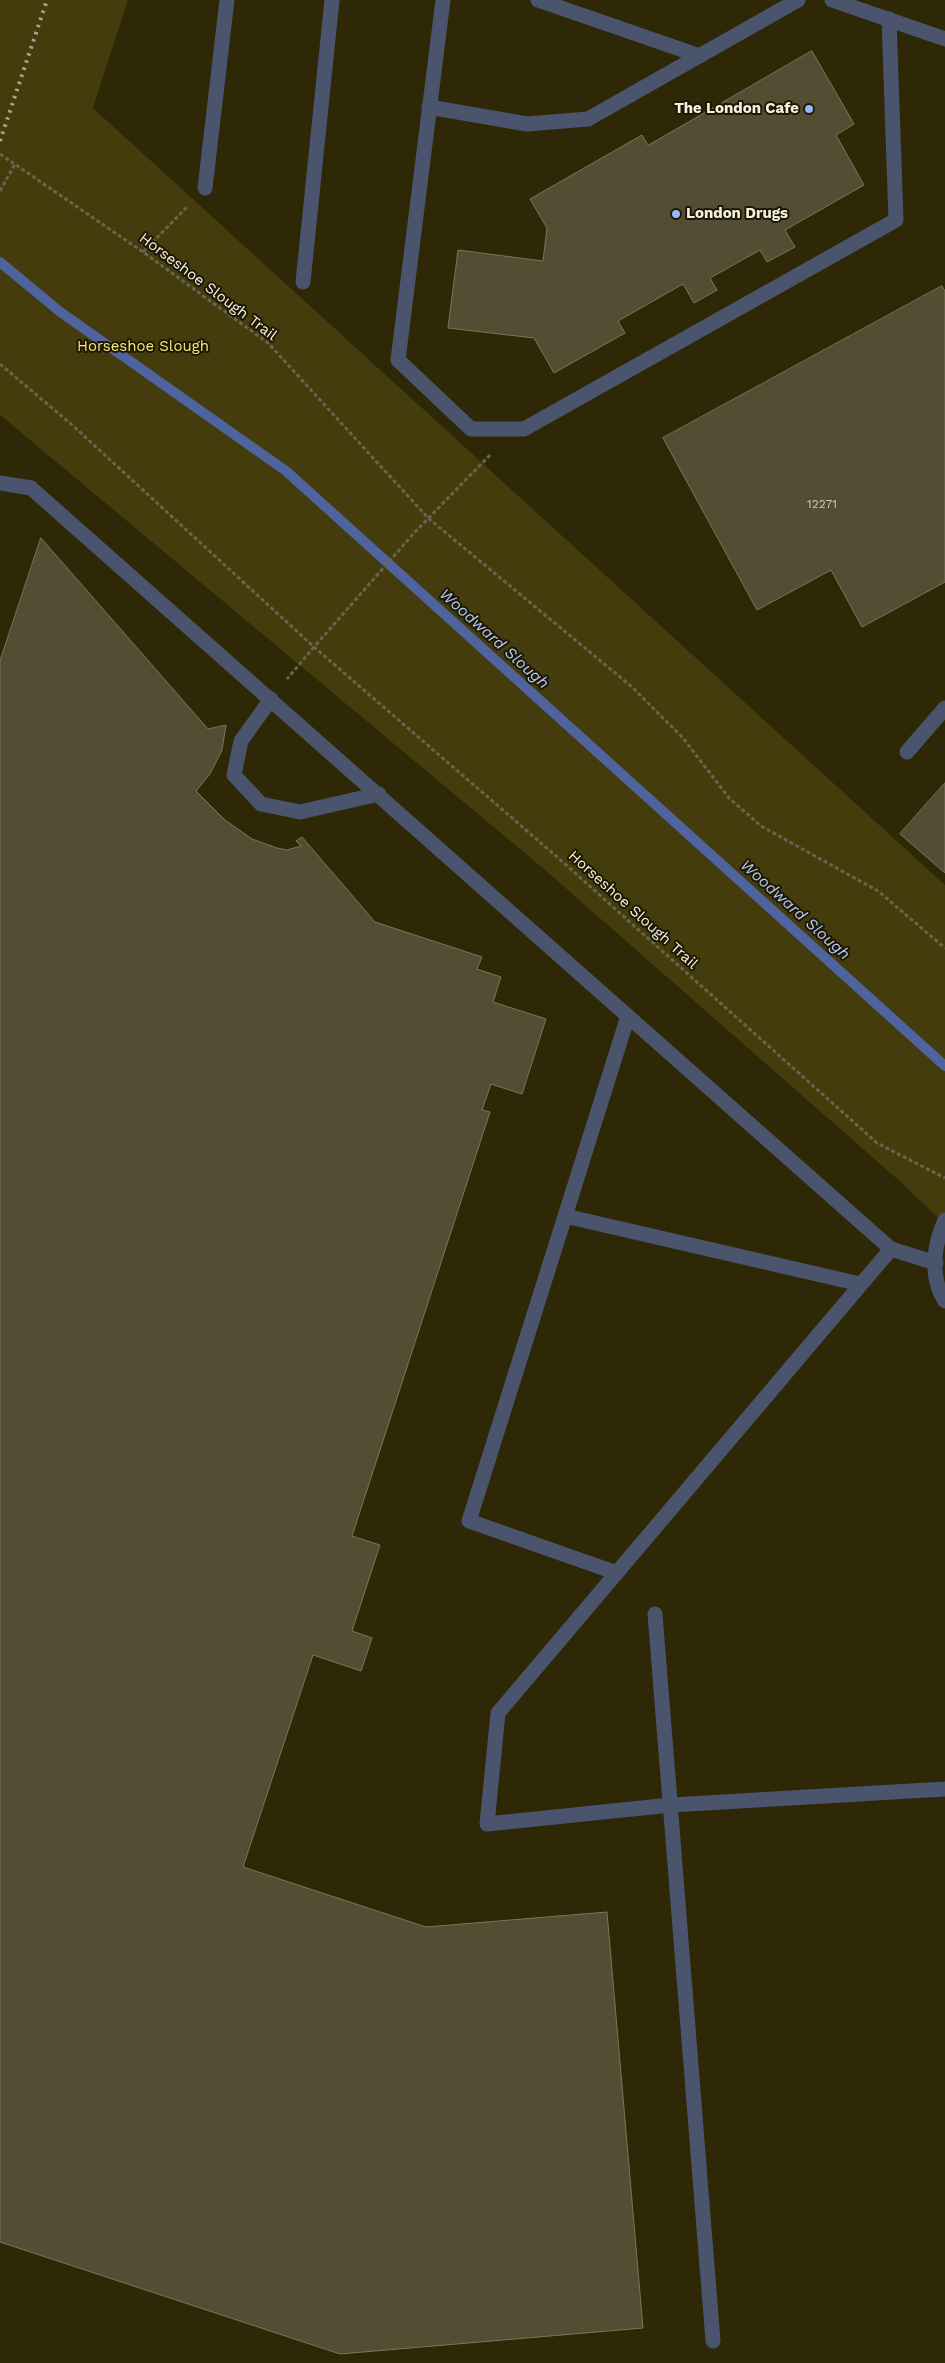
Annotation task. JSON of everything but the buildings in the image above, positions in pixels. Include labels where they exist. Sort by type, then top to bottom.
[{"type":"street","points":[[205,188],[226,0]]},
{"type":"street","points":[[303,282],[332,0]]},
{"type":"street","points":[[443,0],[398,360],[471,429],[524,428],[896,220],[889,19]]},
{"type":"street","points":[[538,0],[700,56]]},
{"type":"street","points":[[429,107],[527,124],[588,119],[798,0]]},
{"type":"street","points":[[832,0],[945,39]]},
{"type":"street","points":[[0,484],[31,488],[891,1249],[936,1263]]},
{"type":"street","points":[[271,699],[241,741],[234,775],[261,804],[300,812],[379,794]]},
{"type":"street","points":[[907,752],[945,708]]},
{"type":"street","points":[[616,1573],[469,1521],[628,1016]]},
{"type":"street","points":[[565,1216],[860,1284]]},
{"type":"street","points":[[945,1220],[936,1246],[936,1277],[945,1301]]},
{"type":"street","points":[[891,1249],[498,1712],[487,1824],[671,1805],[945,1789]]},
{"type":"street","points":[[655,1614],[714,2341]]},
{"type":"path","name":"Horseshoe Slough Trail","points":[[0,154],[143,252],[268,343],[428,518],[632,687],[683,738],[729,798],[745,814],[760,826],[878,891],[945,948]]},
{"type":"path","points":[[0,191],[15,164]]},
{"type":"path","points":[[143,252],[205,188]]},
{"type":"path","name":"Horseshoe Slough Trail","points":[[0,364],[71,424],[314,647],[556,856],[877,1143],[945,1178]]},
{"type":"path","points":[[271,699],[415,532],[514,429]]},
{"type":"shaded area","points":[[128,0],[945,0],[945,885],[93,108]]},
{"type":"shaded area","points":[[0,415],[545,870],[904,1185],[945,1225],[945,2363],[0,2363]]},
{"type":"green space","name":"Horseshoe Slough","points":[[0,0],[128,0],[93,108],[945,885],[945,1225],[904,1185],[545,870],[0,415]]},
{"type":"waterway","name":"Woodward Slough","points":[[0,262],[59,311],[286,471],[945,1066]]},
{"type":"railway","points":[[0,141],[47,0]]},
{"type":"place","name":"The London Cafe","points":[[809,109]]},
{"type":"place","name":"London Drugs","points":[[676,214]]}]
